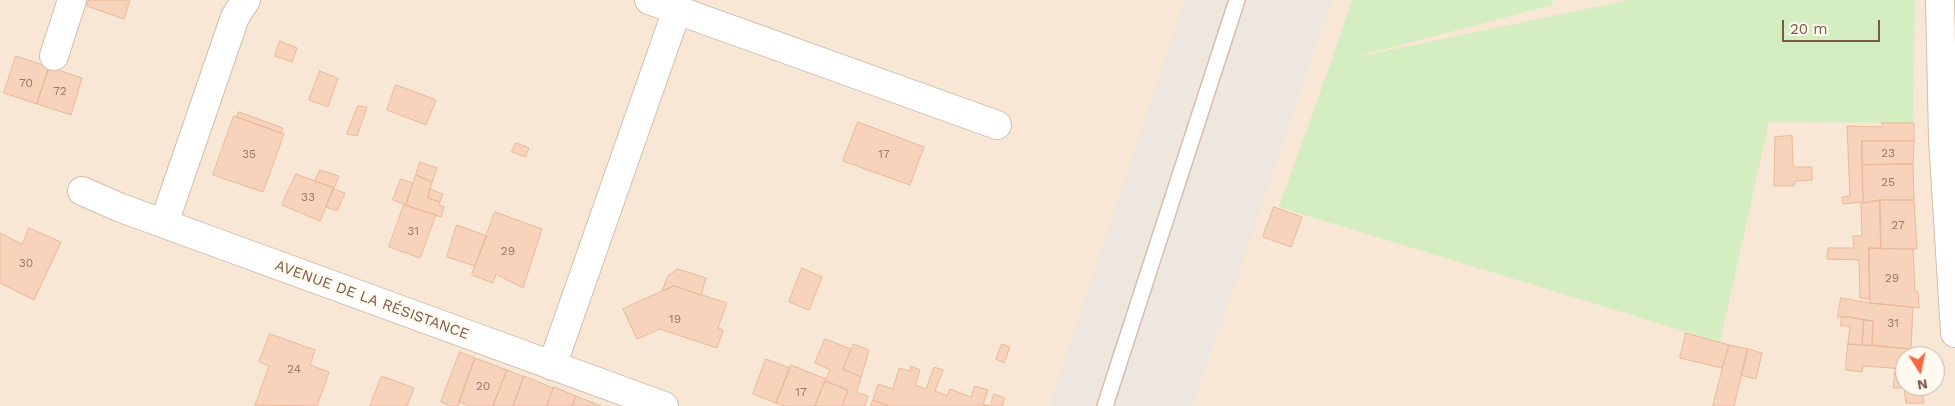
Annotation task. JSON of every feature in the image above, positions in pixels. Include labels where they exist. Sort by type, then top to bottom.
[{"type":"street","points":[[54,56],[72,0]]},
{"type":"street","points":[[164,223],[235,17],[246,0]]},
{"type":"street","points":[[649,0],[997,125]]},
{"type":"street","points":[[1940,0],[1943,138],[1955,333]]},
{"type":"street","points":[[552,366],[677,10]]},
{"type":"street","name":"AVENUE DE LA RÉSISTANCE","points":[[82,191],[164,223],[664,406]]},
{"type":"lane","points":[[1105,406],[1237,0]]},
{"type":"shaded area","points":[[0,0],[1955,0],[1955,406],[0,406]]},
{"type":"shaded area","points":[[1185,0],[1332,0],[1193,406],[1050,406]]},
{"type":"green space","points":[[1352,0],[1553,0],[1552,5],[1347,59],[1629,0],[1915,0],[1913,123],[1769,122],[1720,342],[1279,207]]},
{"type":"building","points":[[89,0],[130,0],[124,19],[87,6]]},
{"type":"building","points":[[280,41],[297,48],[292,62],[275,56]]},
{"type":"building","points":[[16,56],[49,67],[37,104],[4,93]]},
{"type":"building","points":[[49,67],[82,78],[71,115],[37,104]]},
{"type":"building","points":[[320,71],[338,78],[328,107],[309,100]]},
{"type":"building","points":[[396,85],[436,100],[426,125],[387,110]]},
{"type":"building","points":[[358,106],[367,107],[357,136],[347,134]]},
{"type":"building","points":[[239,112],[283,128],[281,133],[237,117]]},
{"type":"building","points":[[234,116],[284,134],[263,192],[213,175]]},
{"type":"building","points":[[858,122],[924,147],[910,185],[843,161]]},
{"type":"building","points":[[1882,123],[1914,123],[1914,141],[1862,141],[1863,203],[1880,200],[1881,249],[1869,248],[1870,299],[1860,298],[1859,260],[1827,259],[1828,248],[1854,248],[1853,236],[1862,236],[1861,202],[1843,204],[1842,197],[1850,196],[1847,126],[1883,127]]},
{"type":"building","points":[[1792,136],[1793,167],[1812,167],[1812,180],[1795,181],[1794,186],[1774,186],[1775,137]]},
{"type":"building","points":[[1862,141],[1914,141],[1913,164],[1862,165]]},
{"type":"building","points":[[516,143],[529,148],[525,157],[512,152]]},
{"type":"building","points":[[420,162],[437,168],[432,182],[416,175]]},
{"type":"building","points":[[1913,164],[1914,200],[1880,200],[1863,203],[1862,165]]},
{"type":"building","points":[[320,170],[339,176],[334,188],[315,181]]},
{"type":"building","points":[[296,174],[334,188],[320,221],[282,205]]},
{"type":"building","points":[[416,175],[432,182],[428,198],[440,202],[439,205],[444,207],[441,217],[406,205]]},
{"type":"building","points":[[401,179],[413,183],[406,205],[393,200]]},
{"type":"building","points":[[333,189],[345,193],[337,211],[326,207]]},
{"type":"building","points":[[430,189],[443,194],[440,202],[428,198]]},
{"type":"building","points":[[1880,200],[1914,200],[1917,249],[1881,249]]},
{"type":"building","points":[[404,205],[436,215],[420,258],[389,247]]},
{"type":"building","points":[[1274,207],[1302,217],[1291,247],[1263,237]]},
{"type":"building","points":[[495,212],[542,229],[523,288],[496,274],[493,283],[472,275]]},
{"type":"building","points":[[457,225],[487,236],[475,266],[447,257]]},
{"type":"building","points":[[29,228],[61,242],[34,300],[0,283],[0,233],[22,244]]},
{"type":"building","points":[[1869,248],[1913,249],[1915,291],[1918,292],[1919,308],[1870,303]]},
{"type":"building","points":[[802,268],[822,277],[809,310],[789,302]]},
{"type":"building","points":[[678,269],[706,278],[701,295],[674,286],[662,291],[668,276]]},
{"type":"building","points":[[674,286],[727,303],[718,328],[723,330],[717,348],[660,329],[637,339],[623,309]]},
{"type":"building","points":[[1841,298],[1913,307],[1911,346],[1895,347],[1872,345],[1873,321],[1838,317]]},
{"type":"building","points":[[1842,316],[1864,320],[1862,345],[1848,344],[1850,326],[1841,326]]},
{"type":"building","points":[[1864,320],[1873,321],[1872,345],[1862,345]]},
{"type":"building","points":[[1686,333],[1729,345],[1722,368],[1680,358]]},
{"type":"building","points":[[270,334],[315,350],[310,365],[329,372],[317,406],[255,405],[269,366],[259,362]]},
{"type":"building","points":[[825,339],[851,349],[843,369],[861,377],[857,390],[858,393],[868,396],[865,406],[842,406],[848,390],[825,381],[830,370],[815,363]]},
{"type":"building","points":[[854,344],[869,350],[861,377],[843,369]]},
{"type":"building","points":[[1002,344],[1010,347],[1004,363],[996,359]]},
{"type":"building","points":[[1848,344],[1895,348],[1895,368],[1863,366],[1862,372],[1846,370]]},
{"type":"building","points":[[1729,345],[1748,349],[1734,406],[1713,406]]},
{"type":"building","points":[[1748,349],[1762,353],[1756,379],[1741,375]]},
{"type":"building","points":[[460,352],[475,358],[458,406],[451,406],[441,402]]},
{"type":"building","points":[[475,358],[507,370],[493,406],[469,406],[459,402]]},
{"type":"building","points":[[766,359],[790,368],[776,403],[753,394]]},
{"type":"building","points":[[791,365],[826,379],[815,406],[785,406],[776,403]]},
{"type":"building","points":[[911,366],[920,370],[915,385],[926,389],[934,367],[943,370],[935,391],[947,396],[950,389],[971,397],[975,386],[988,390],[983,404],[990,406],[889,406],[873,400],[878,384],[893,389],[899,368],[910,371]]},
{"type":"building","points":[[507,370],[524,377],[513,406],[493,406]]},
{"type":"building","points":[[382,376],[414,388],[407,406],[370,406]]},
{"type":"building","points":[[524,376],[553,388],[547,406],[513,406]]},
{"type":"building","points":[[825,381],[848,390],[842,406],[815,406]]},
{"type":"building","points":[[554,387],[576,396],[572,406],[547,406]]},
{"type":"building","points":[[994,394],[1005,398],[1002,406],[991,406]]},
{"type":"building","points":[[576,396],[601,406],[572,406]]},
{"type":"building","points":[[1905,396],[1923,396],[1924,403],[1906,403]]},
{"type":"building","points":[[873,400],[889,406],[871,406]]}]
